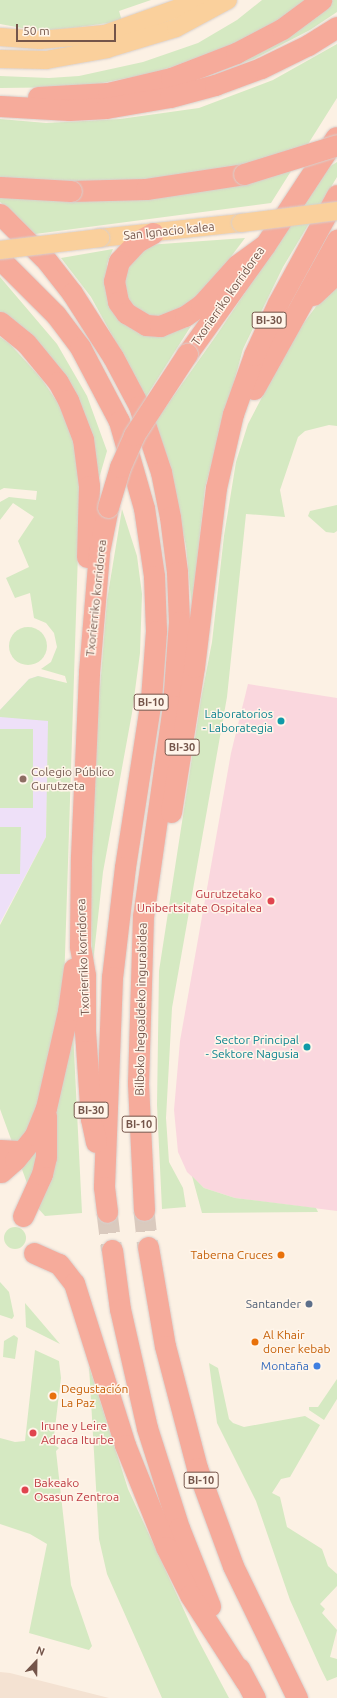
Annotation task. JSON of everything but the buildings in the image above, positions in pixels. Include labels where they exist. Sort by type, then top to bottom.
[{"type":"highway","points":[[0,96],[20,98],[108,93],[171,78],[236,53],[282,29],[321,0]]},
{"type":"highway","points":[[0,106],[69,110],[106,108],[170,97],[215,85],[261,68],[308,45],[337,27]]},
{"type":"highway","name":"Txorierriko korridorea","points":[[104,1188],[91,1119],[85,1031],[85,975],[80,946],[81,857],[89,672],[99,552],[108,507],[120,467],[134,435],[187,354],[265,244],[337,135]]},
{"type":"highway","points":[[0,187],[71,191],[146,189],[244,174],[337,145]]},
{"type":"highway","name":"BI-30","points":[[139,1039],[223,455],[237,400],[254,355],[291,276],[337,195]]},
{"type":"highway","name":"Bilboko hegoaldeko ingurabidea","points":[[0,214],[47,261],[72,293],[113,357],[139,406],[161,472],[170,517],[177,572],[177,664],[143,916],[139,1039],[139,1129],[144,1210]]},
{"type":"highway","points":[[153,233],[137,242],[119,261],[114,281],[118,302],[126,313],[146,325],[160,326],[185,316],[201,305],[237,264],[265,244]]},
{"type":"highway","points":[[223,455],[258,380],[291,319],[337,240]]},
{"type":"highway","name":"Bilboko hegoaldeko ingurabidea","points":[[0,259],[56,315],[83,354],[116,414],[144,508],[154,576],[156,631],[152,691],[124,874],[112,977],[104,1188],[107,1212]]},
{"type":"highway","points":[[291,319],[337,273]]},
{"type":"highway","points":[[0,322],[26,343],[58,382],[68,400],[83,439],[89,486],[83,636],[89,672]]},
{"type":"highway","points":[[1,1172],[22,1151],[35,1135],[46,1108],[80,946]]},
{"type":"highway","points":[[23,1216],[42,1174],[46,1157],[46,1108]]},
{"type":"highway","points":[[0,1150],[22,1151]]},
{"type":"highway","name":"BI-10","points":[[148,1247],[165,1346],[197,1468],[233,1566],[296,1698]]},
{"type":"highway","name":"BI-10","points":[[112,1250],[129,1353],[162,1479],[199,1580],[250,1690]]},
{"type":"highway","points":[[34,1253],[59,1264],[74,1283],[126,1445],[166,1548],[190,1595],[250,1690]]},
{"type":"main road","points":[[0,37],[40,40],[105,34],[201,0]]},
{"type":"main road","points":[[0,59],[46,60],[107,49],[176,28],[228,0]]},
{"type":"main road","name":"San Ignacio kalea","points":[[0,250],[337,211]]},
{"type":"shaded area","name":"Colegio Público Gurutzeta","points":[[38,676],[54,680],[49,709],[46,837],[0,923],[0,710],[29,679]]},
{"type":"shaded area","name":"Gurutzetako Unibertsitate Ospitalea","points":[[248,684],[337,698],[337,1211],[235,1198],[204,1188],[187,1172],[178,1152],[174,1110],[180,1041],[231,753]]},
{"type":"shaded area","points":[[0,1672],[10,1673],[109,1698],[0,1698]]},
{"type":"green space","points":[[0,0],[151,0],[119,11],[122,21],[44,32],[0,24]]},
{"type":"green space","points":[[262,0],[310,0],[259,35],[158,72],[82,87],[0,88],[0,76],[49,78],[79,76],[143,62],[198,43],[237,20]]},
{"type":"green space","points":[[333,0],[337,0],[337,12],[310,30],[254,59],[195,80],[308,20]]},
{"type":"green space","points":[[337,44],[337,98],[271,203],[35,234],[0,202],[0,119],[46,123],[120,119],[199,108],[273,80]]},
{"type":"green space","points":[[337,162],[337,177],[283,267],[243,349],[205,488],[192,610],[186,546],[174,492],[153,425],[218,333],[329,167]]},
{"type":"green space","points":[[245,238],[212,282],[185,308],[150,319],[135,311],[123,294],[125,266],[147,245]]},
{"type":"green space","points":[[113,249],[107,264],[107,287],[168,333],[191,326],[146,397],[91,297],[61,258]]},
{"type":"green space","points":[[0,277],[57,344],[87,396],[107,451],[98,482],[92,447],[0,315]]},
{"type":"green space","points":[[337,284],[337,426],[329,425],[305,431],[298,437],[280,490],[285,517],[246,514],[227,697],[172,1008],[166,1118],[169,1162],[183,1188],[186,1207],[162,1209],[157,1105],[159,971],[201,699],[212,642],[224,536],[236,462],[248,424],[294,336],[326,293]]},
{"type":"green space","points":[[0,337],[9,343],[41,378],[60,406],[76,446],[80,491],[64,986],[73,1031],[82,1213],[45,1216],[35,1205],[0,1109],[0,925],[46,837],[48,721],[0,717],[0,710],[29,679],[38,676],[67,683],[65,676],[41,669],[51,662],[57,647],[54,633],[46,623],[34,618],[30,593],[15,598],[6,578],[29,567],[18,541],[34,517],[13,503],[0,520],[0,502],[9,497],[36,500],[37,491],[4,488],[0,490]]},
{"type":"green space","points":[[337,505],[337,531],[334,533],[326,532],[308,516],[310,511]]},
{"type":"green space","points":[[122,509],[137,556],[142,594],[140,653],[132,713],[103,872],[92,972],[91,858],[93,776],[107,600]]},
{"type":"green space","points":[[28,627],[41,633],[47,646],[41,659],[28,665],[15,659],[9,646],[15,633]]},
{"type":"green space","points":[[0,729],[33,729],[33,808],[0,808]]},
{"type":"green space","points":[[0,827],[21,827],[20,874],[0,874]]},
{"type":"green space","points":[[192,1176],[204,1188],[235,1198],[316,1208],[318,1212],[202,1213]]},
{"type":"green space","points":[[15,1227],[23,1230],[26,1238],[23,1246],[15,1249],[7,1246],[4,1238],[7,1230]]},
{"type":"green space","points":[[0,1282],[9,1292],[14,1316],[12,1319],[0,1315]]},
{"type":"green space","points":[[25,1303],[60,1344],[26,1327]]},
{"type":"green space","points":[[14,1335],[18,1338],[15,1359],[3,1357],[4,1341]]},
{"type":"green space","points":[[35,1350],[59,1361],[61,1378],[53,1444],[59,1448],[56,1451],[71,1585],[92,1646],[89,1650],[29,1633],[47,1544],[30,1534],[0,1524],[0,1438],[15,1442],[25,1441]]},
{"type":"green space","points":[[209,1363],[218,1368],[229,1419],[233,1423],[244,1427],[305,1416],[320,1425],[290,1477],[281,1479],[272,1493],[280,1497],[287,1527],[322,1549],[328,1566],[337,1574],[337,1586],[320,1604],[325,1609],[322,1613],[337,1630],[330,1657],[337,1659],[337,1677],[327,1681],[290,1600],[256,1501],[217,1423]]},
{"type":"green space","points":[[89,1366],[128,1489],[195,1634],[229,1698],[162,1698],[107,1574],[99,1539]]},
{"type":"green space","points":[[337,1379],[337,1399],[324,1420],[309,1410],[309,1407],[318,1407]]},
{"type":"tunnel","points":[[144,1210],[148,1247]]},
{"type":"tunnel","points":[[107,1212],[112,1250]]},
{"type":"place","name":"Laboratorios - Laborategia","points":[[281,721]]},
{"type":"place","name":"Colegio Público Gurutzeta","points":[[23,779]]},
{"type":"place","name":"Gurutzetako Unibertsitate Ospitalea","points":[[271,901]]},
{"type":"place","name":"Sector Principal - Sektore Nagusia","points":[[307,1047]]},
{"type":"place","name":"Taberna Cruces","points":[[281,1255]]},
{"type":"place","name":"Santander","points":[[309,1304]]},
{"type":"place","name":"Al Khair doner kebab","points":[[255,1342]]},
{"type":"place","name":"Montaña","points":[[317,1366]]},
{"type":"place","name":"Degustación La Paz","points":[[53,1396]]},
{"type":"place","name":"Irune y Leire Adraca Iturbe","points":[[33,1433]]},
{"type":"place","name":"Bakeako Osasun Zentroa","points":[[25,1490]]}]
